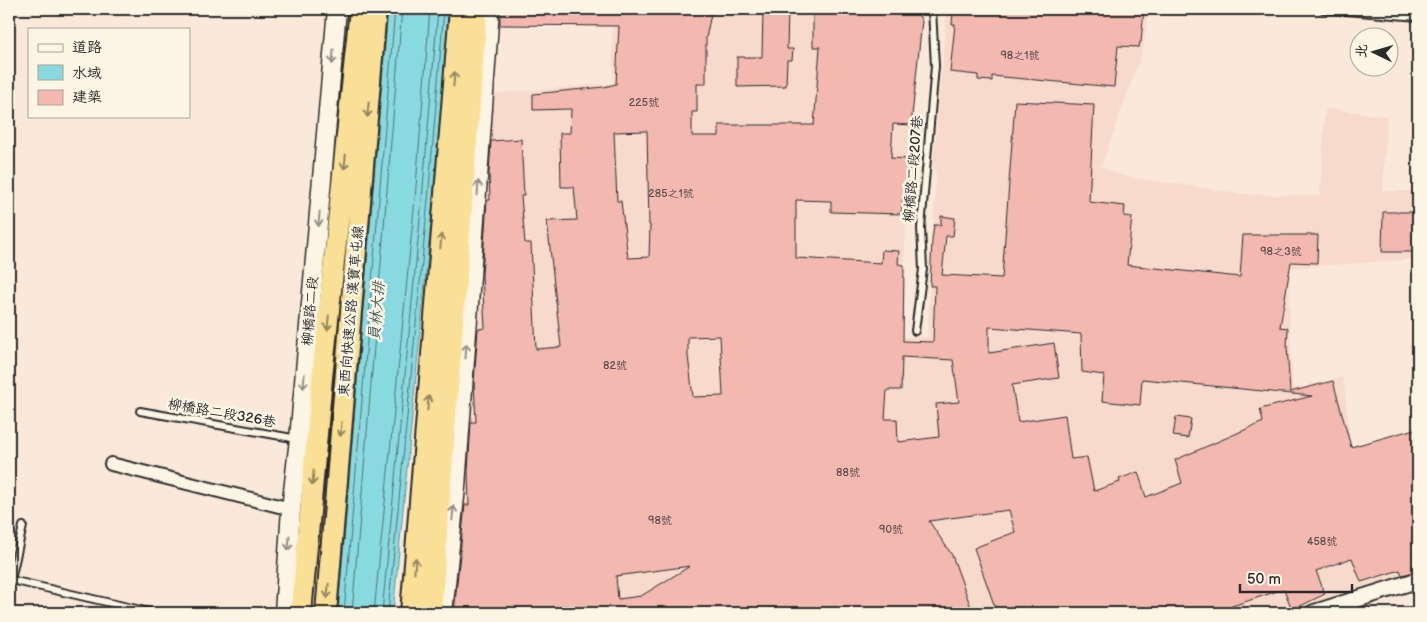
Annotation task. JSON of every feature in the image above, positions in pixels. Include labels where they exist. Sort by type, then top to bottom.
[{"type":"highway","points":[[301,613],[322,378],[360,9]]},
{"type":"highway","name":"東西向快速公路 漢寶草屯線","points":[[326,613],[376,9]]},
{"type":"highway","points":[[411,613],[460,9]]},
{"type":"highway","points":[[431,613],[477,9]]},
{"type":"main road","name":"柳橋路二段","points":[[284,613],[291,509],[299,439],[337,9]]},
{"type":"main road","points":[[443,613],[456,487],[490,9]]},
{"type":"street","points":[[111,464],[291,509]]},
{"type":"street","points":[[1313,613],[1418,580]]},
{"type":"lane","name":"柳橋路二段207巷","points":[[915,331],[923,269],[921,228],[935,66],[932,9]]},
{"type":"lane","points":[[1323,9],[1418,17]]},
{"type":"lane","name":"柳橋路二段326巷","points":[[140,411],[299,439]]},
{"type":"lane","points":[[23,526],[11,580],[154,613]]},
{"type":"shaded area","points":[[497,9],[918,9],[922,22],[906,202],[903,337],[927,337],[936,174],[933,167],[947,9],[1149,9],[1143,50],[1101,167],[1123,176],[1244,194],[1320,196],[1325,108],[1387,116],[1383,191],[1418,191],[1418,259],[1289,268],[1293,389],[1343,377],[1351,447],[1418,428],[1418,573],[1280,613],[449,613],[489,94],[613,83],[612,27],[496,25]]},
{"type":"water","name":"員林大排","points":[[383,9],[449,9],[433,200],[393,613],[333,613]]},
{"type":"building","points":[[500,9],[712,9],[706,38],[706,84],[697,84],[697,112],[692,112],[692,136],[719,136],[719,125],[814,125],[820,47],[813,47],[813,9],[915,9],[922,21],[911,125],[893,124],[891,158],[910,159],[907,198],[903,198],[901,214],[831,212],[831,201],[796,200],[796,258],[881,263],[882,250],[899,251],[898,264],[904,265],[903,341],[933,342],[935,286],[930,286],[932,240],[934,225],[941,225],[941,216],[955,218],[953,236],[946,236],[942,275],[1002,278],[1015,101],[1094,105],[1089,202],[1125,206],[1124,216],[1132,217],[1127,265],[1240,277],[1243,235],[1318,235],[1317,263],[1291,262],[1280,327],[1288,328],[1287,346],[1290,392],[1333,381],[1351,447],[1418,428],[1418,571],[1402,575],[1400,570],[1361,582],[1352,558],[1316,571],[1325,594],[1292,610],[1284,589],[1232,606],[1233,610],[1220,613],[1217,613],[1214,607],[1195,613],[997,613],[974,548],[1015,532],[1009,510],[929,521],[952,555],[973,613],[454,613],[465,505],[469,505],[468,471],[471,422],[476,422],[474,382],[478,329],[485,328],[482,275],[487,200],[490,200],[491,141],[521,139],[524,195],[521,196],[525,243],[531,243],[536,349],[561,347],[547,221],[577,220],[574,187],[561,187],[560,133],[570,133],[571,109],[533,110],[533,94],[604,87],[616,84],[619,26],[500,25]],"holes":[[[647,131],[650,225],[649,257],[628,258],[621,201],[617,201],[614,132]],[[989,327],[1081,334],[1082,372],[1104,375],[1102,401],[1140,405],[1142,379],[1312,396],[1260,409],[1263,422],[1175,460],[1182,483],[1146,497],[1138,472],[1119,479],[1120,482],[1094,491],[1087,457],[1071,459],[1065,415],[1018,422],[1012,385],[1059,378],[1054,343],[989,353]],[[720,336],[723,396],[693,397],[688,356],[688,337]],[[902,357],[953,360],[959,402],[936,404],[939,437],[898,442],[897,419],[885,419],[887,390],[901,390]],[[690,566],[641,596],[618,599],[616,576]]]},
{"type":"building","points":[[763,9],[788,9],[787,49],[793,49],[792,60],[787,60],[786,86],[737,87],[737,57],[762,57]]},
{"type":"building","points":[[956,9],[1144,9],[1139,47],[1118,46],[1114,87],[992,76],[992,81],[978,80],[978,75],[950,72],[955,24],[952,24],[953,13],[956,13]]},
{"type":"building","points":[[1383,212],[1418,212],[1418,252],[1382,252]]},
{"type":"building","points":[[1176,417],[1191,419],[1188,438],[1173,436]]}]
